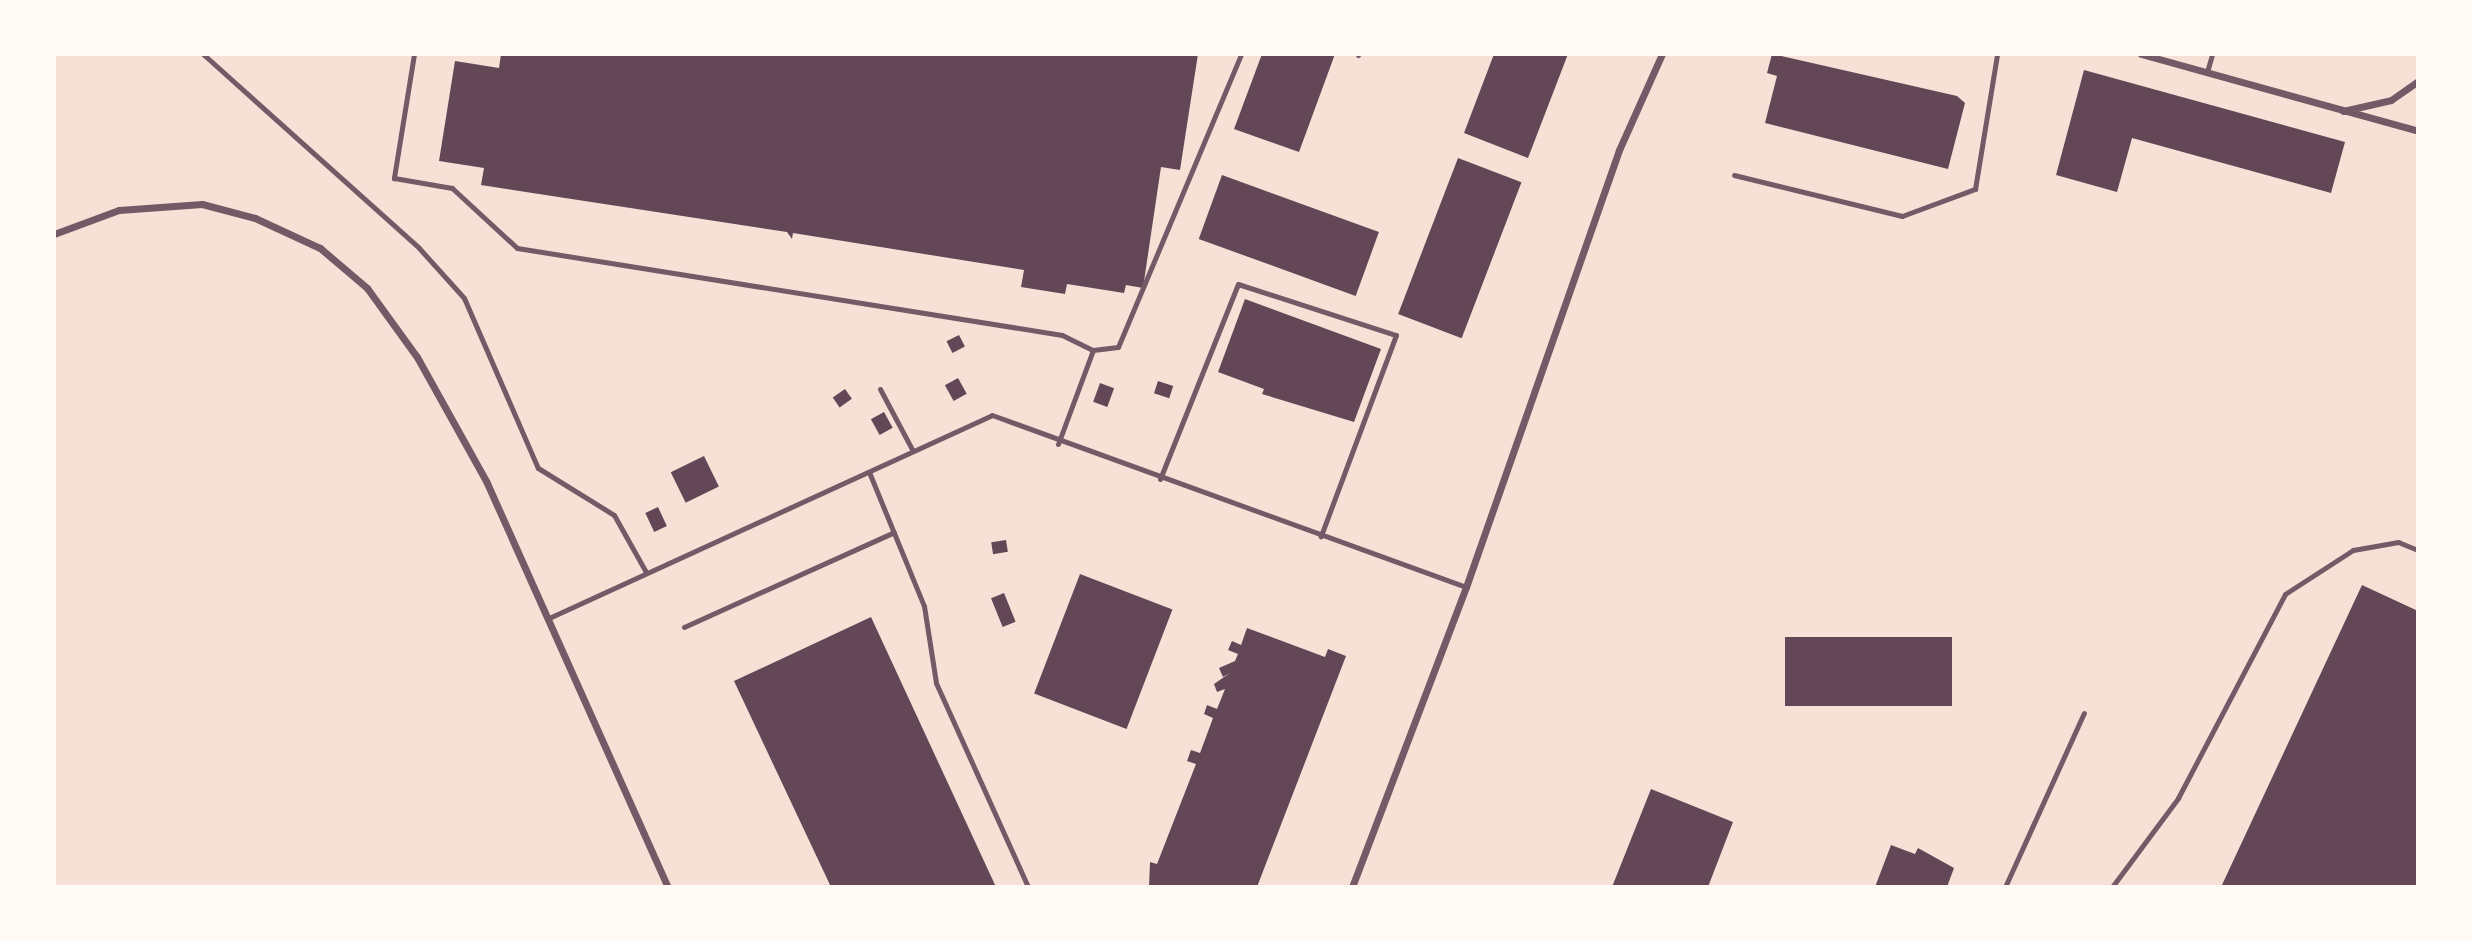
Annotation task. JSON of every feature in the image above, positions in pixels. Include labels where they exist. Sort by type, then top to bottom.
[{"type":"street","points":[[1352,887],[1466,587],[1619,150],[1662,54]]},
{"type":"street","points":[[2141,54],[2418,131]]},
{"type":"street","points":[[2342,111],[2391,100],[2418,81]]},
{"type":"street","points":[[54,234],[119,210],[202,204],[255,218],[320,248],[367,288],[417,357],[487,483],[668,887]]},
{"type":"lane","points":[[203,54],[419,248],[464,298],[538,468],[614,515],[646,572]]},
{"type":"lane","points":[[414,54],[394,178],[452,188],[517,248],[1062,335],[1093,350],[1118,347],[1241,54]]},
{"type":"lane","points":[[1734,175],[1902,216],[1975,189],[1997,54]]},
{"type":"lane","points":[[2207,72],[2211,54]]},
{"type":"lane","points":[[1160,479],[1237,284],[1396,335],[1321,536]]},
{"type":"lane","points":[[1058,444],[1093,350]]},
{"type":"lane","points":[[880,389],[913,452]]},
{"type":"lane","points":[[549,618],[992,415],[1058,444],[1466,587]]},
{"type":"lane","points":[[869,472],[924,606],[936,683],[1028,887]]},
{"type":"lane","points":[[684,627],[894,532]]},
{"type":"lane","points":[[2112,887],[2178,798],[2285,594],[2353,550],[2399,541],[2418,550]]},
{"type":"lane","points":[[2005,887],[2084,712]]},
{"type":"building","points":[[501,54],[1198,54],[1180,170],[1161,167],[1143,288],[1126,285],[1124,293],[1067,284],[1065,294],[1021,287],[1024,270],[793,233],[792,239],[787,232],[481,185],[484,168],[439,161],[455,61],[499,68]]},
{"type":"building","points":[[1262,54],[1335,54],[1299,152],[1234,129]]},
{"type":"building","points":[[1494,54],[1568,54],[1528,158],[1464,133]]},
{"type":"building","points":[[1772,54],[1957,96],[1965,103],[1948,169],[1765,123],[1777,76],[1767,73]]},
{"type":"building","points":[[2084,70],[2345,142],[2331,193],[2132,138],[2117,192],[2056,175]]},
{"type":"building","points":[[1458,158],[1521,182],[1462,338],[1398,314]]},
{"type":"building","points":[[1222,175],[1379,232],[1356,296],[1199,239]]},
{"type":"building","points":[[1245,299],[1381,349],[1354,422],[1262,394],[1264,389],[1218,372]]},
{"type":"building","points":[[959,335],[965,347],[952,353],[947,341]]},
{"type":"building","points":[[958,378],[967,394],[954,401],[945,385]]},
{"type":"building","points":[[1158,381],[1173,386],[1169,398],[1154,393]]},
{"type":"building","points":[[1100,383],[1114,388],[1107,407],[1093,402]]},
{"type":"building","points":[[845,389],[852,399],[840,407],[833,398]]},
{"type":"building","points":[[884,412],[893,428],[880,435],[871,419]]},
{"type":"building","points":[[704,456],[719,487],[686,503],[671,472]]},
{"type":"building","points":[[658,507],[667,526],[654,532],[645,513]]},
{"type":"building","points":[[1006,540],[1008,552],[993,554],[991,542]]},
{"type":"building","points":[[1080,574],[1172,609],[1127,729],[1034,693]]},
{"type":"building","points":[[2362,585],[2418,611],[2418,887],[2221,887]]},
{"type":"building","points":[[1004,593],[1016,622],[1003,627],[991,598]]},
{"type":"building","points":[[871,617],[996,887],[831,887],[734,681]]},
{"type":"building","points":[[1247,628],[1325,657],[1328,649],[1346,656],[1257,887],[1149,887],[1150,862],[1157,864],[1196,764],[1187,761],[1191,750],[1200,753],[1213,718],[1204,714],[1207,705],[1217,709],[1225,689],[1217,692],[1214,684],[1230,673],[1223,677],[1219,668],[1235,661],[1238,654],[1228,650],[1232,641],[1241,645]]},
{"type":"building","points":[[1785,637],[1952,637],[1952,706],[1785,706]]},
{"type":"building","points":[[1651,789],[1733,822],[1708,887],[1612,887]]},
{"type":"building","points":[[1891,845],[1915,854],[1918,848],[1954,868],[1947,887],[1875,887]]}]
